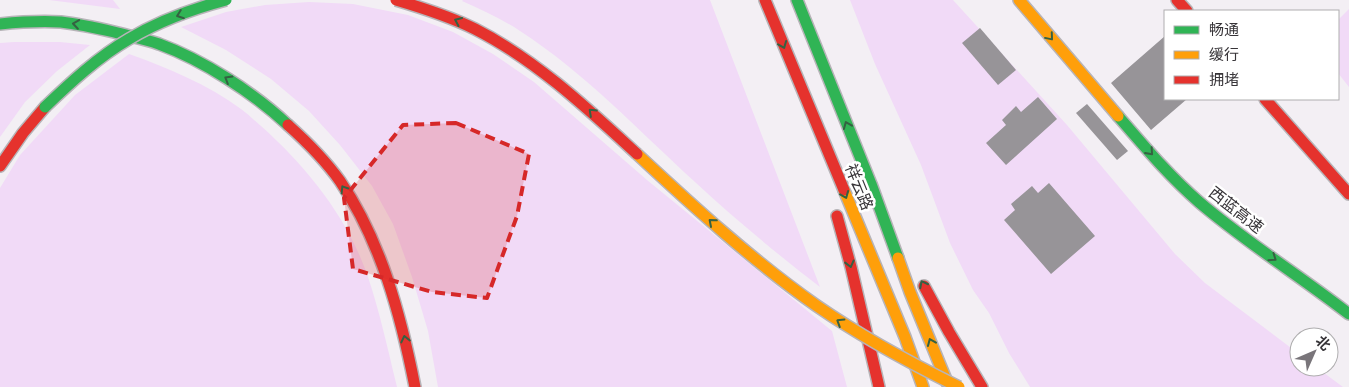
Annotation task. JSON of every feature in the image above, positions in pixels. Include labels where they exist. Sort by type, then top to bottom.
[{"type":"main road","points":[[0,166],[23,133],[45,107],[101,58],[159,23],[226,0]]},
{"type":"main road","points":[[396,0],[432,10],[462,22],[521,56],[550,76],[586,106],[740,247],[799,294],[898,357],[959,387]]},
{"type":"main road","name":"祥云路","points":[[765,0],[905,337],[923,387]]},
{"type":"main road","name":"祥云路","points":[[797,0],[871,184],[910,292],[950,387]]},
{"type":"main road","name":"西蓝高速","points":[[1019,0],[1118,116],[1176,181],[1197,201],[1222,222],[1349,314]]},
{"type":"main road","points":[[1177,0],[1186,10]]},
{"type":"main road","points":[[0,24],[69,23],[146,40],[172,49],[223,76],[269,107],[293,129],[337,177],[369,234],[383,265],[397,305],[415,387]]},
{"type":"main road","points":[[799,82],[825,174]]},
{"type":"main road","points":[[1265,100],[1349,194]]},
{"type":"main road","points":[[871,184],[910,260]]},
{"type":"main road","points":[[833,201],[852,266],[879,387]]},
{"type":"main road","points":[[919,276],[982,387]]},
{"type":"highlighted area","points":[[456,123],[529,154],[517,216],[487,298],[432,292],[353,269],[344,198],[403,125]]},
{"type":"shaded area","points":[[49,0],[113,0],[120,9]]},
{"type":"shaded area","points":[[463,0],[710,0],[820,287],[725,209],[567,65],[513,27]]},
{"type":"shaded area","points":[[850,0],[953,0],[1067,125],[1175,254],[1205,283],[1289,346],[1289,377],[1330,377],[1343,387],[1030,387],[1009,353],[989,313],[973,290],[950,243],[921,165],[875,64]]},
{"type":"shaded area","points":[[309,2],[353,4],[408,15],[453,32],[493,54],[534,82],[647,180],[832,331],[847,387],[438,387],[428,331],[412,277],[393,224],[372,186],[340,145],[309,111],[271,79],[226,50],[181,27],[226,12],[265,5]]},
{"type":"shaded area","points":[[1349,9],[1349,87],[1339,74],[1339,19]]},
{"type":"shaded area","points":[[60,42],[90,45],[57,71],[25,102],[0,137],[0,43]]},
{"type":"shaded area","points":[[129,54],[187,77],[228,100],[261,126],[310,176],[337,214],[360,255],[384,332],[397,387],[0,387],[0,188],[20,155],[75,95]]},
{"type":"building","points":[[980,28],[1016,70],[998,85],[962,43]]},
{"type":"building","points":[[1164,37],[1164,100],[1186,100],[1151,130],[1111,83]]},
{"type":"building","points":[[1038,97],[1057,119],[1006,165],[986,143],[1006,125],[1002,120],[1016,106],[1021,112]]},
{"type":"building","points":[[1087,104],[1128,151],[1117,160],[1076,113]]},
{"type":"building","points":[[1049,183],[1095,236],[1051,274],[1004,220],[1015,210],[1011,204],[1032,186],[1038,193]]},
{"type":"traffic: fast","points":[[45,107],[75,79],[129,39],[176,16],[226,0]]},
{"type":"traffic: fast","points":[[797,0],[871,184],[898,258]]},
{"type":"traffic: fast","points":[[0,24],[61,22],[88,26],[159,44],[193,59],[227,78],[260,101],[288,125]]},
{"type":"traffic: fast","points":[[1118,116],[1147,150],[1199,202],[1349,314]]},
{"type":"traffic: slow","points":[[1019,0],[1118,116]]},
{"type":"traffic: slow","points":[[637,154],[703,214],[793,289],[886,349],[959,387]]},
{"type":"traffic: slow","points":[[844,190],[905,337],[923,387]]},
{"type":"traffic: slow","points":[[898,258],[949,387]]},
{"type":"traffic: jam","points":[[396,0],[465,24],[519,55],[560,86],[637,154]]},
{"type":"traffic: jam","points":[[765,0],[844,190]]},
{"type":"traffic: jam","points":[[1177,0],[1186,10]]},
{"type":"traffic: jam","points":[[1266,100],[1349,194]]},
{"type":"traffic: jam","points":[[0,166],[23,133],[45,107]]},
{"type":"traffic: jam","points":[[288,125],[316,152],[334,173],[367,229],[388,280],[396,306],[415,387]]},
{"type":"traffic: jam","points":[[837,216],[879,387]]},
{"type":"traffic: jam","points":[[924,286],[982,387]]}]
